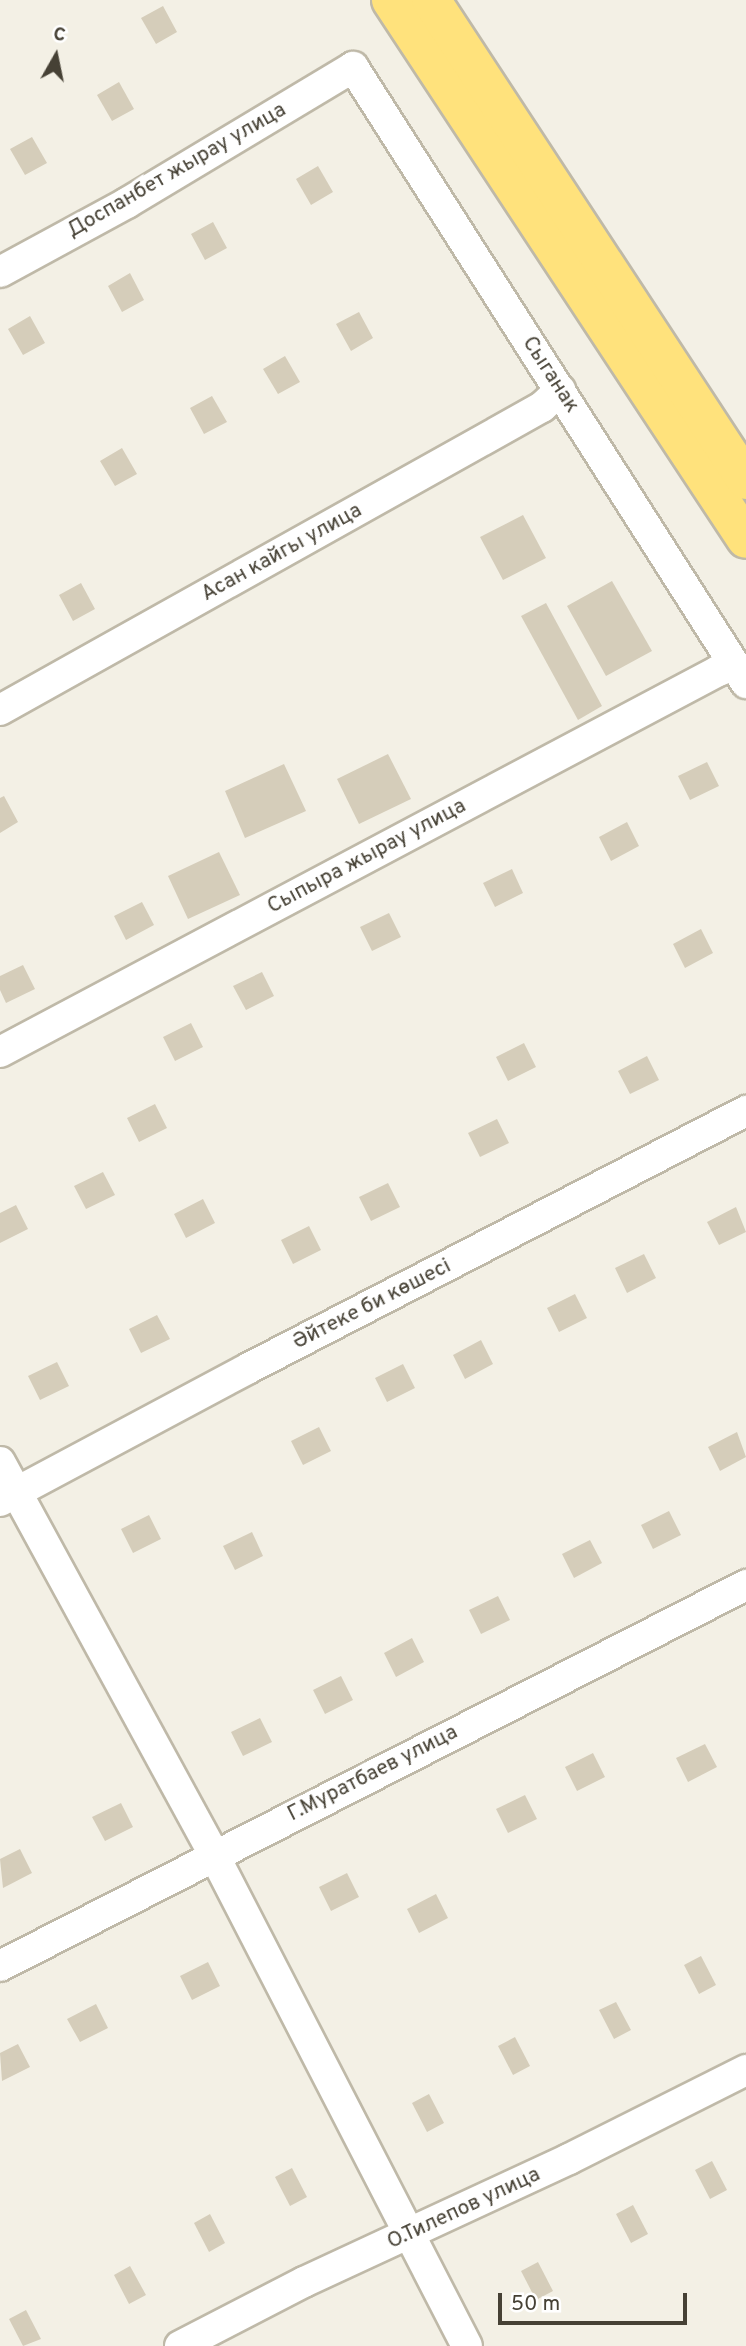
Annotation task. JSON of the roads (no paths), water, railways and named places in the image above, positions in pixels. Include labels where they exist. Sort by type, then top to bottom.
[{"type":"highway","points":[[391,0],[746,539]]},
{"type":"highway","points":[[431,0],[746,480]]},
{"type":"street","name":"Доспанбет жырау улица","points":[[0,272],[127,203],[353,67]]},
{"type":"street","name":"Сыганак","points":[[353,67],[740,674]]},
{"type":"street","name":"Асан кайгы улица","points":[[0,710],[542,407],[560,390]]},
{"type":"street","name":"Сыпыра жырау улица","points":[[0,1052],[718,671],[740,674]]},
{"type":"street","name":"Әйтеке би көшесі","points":[[8,1497],[249,1368],[746,1111]]},
{"type":"street","points":[[0,1462],[8,1497],[214,1855],[467,2346]]},
{"type":"street","name":"Г.Муратбаев улица","points":[[0,1966],[746,1585]]},
{"type":"street","name":"О.Тилепов улица","points":[[180,2346],[304,2282],[569,2159],[746,2070]]}]
